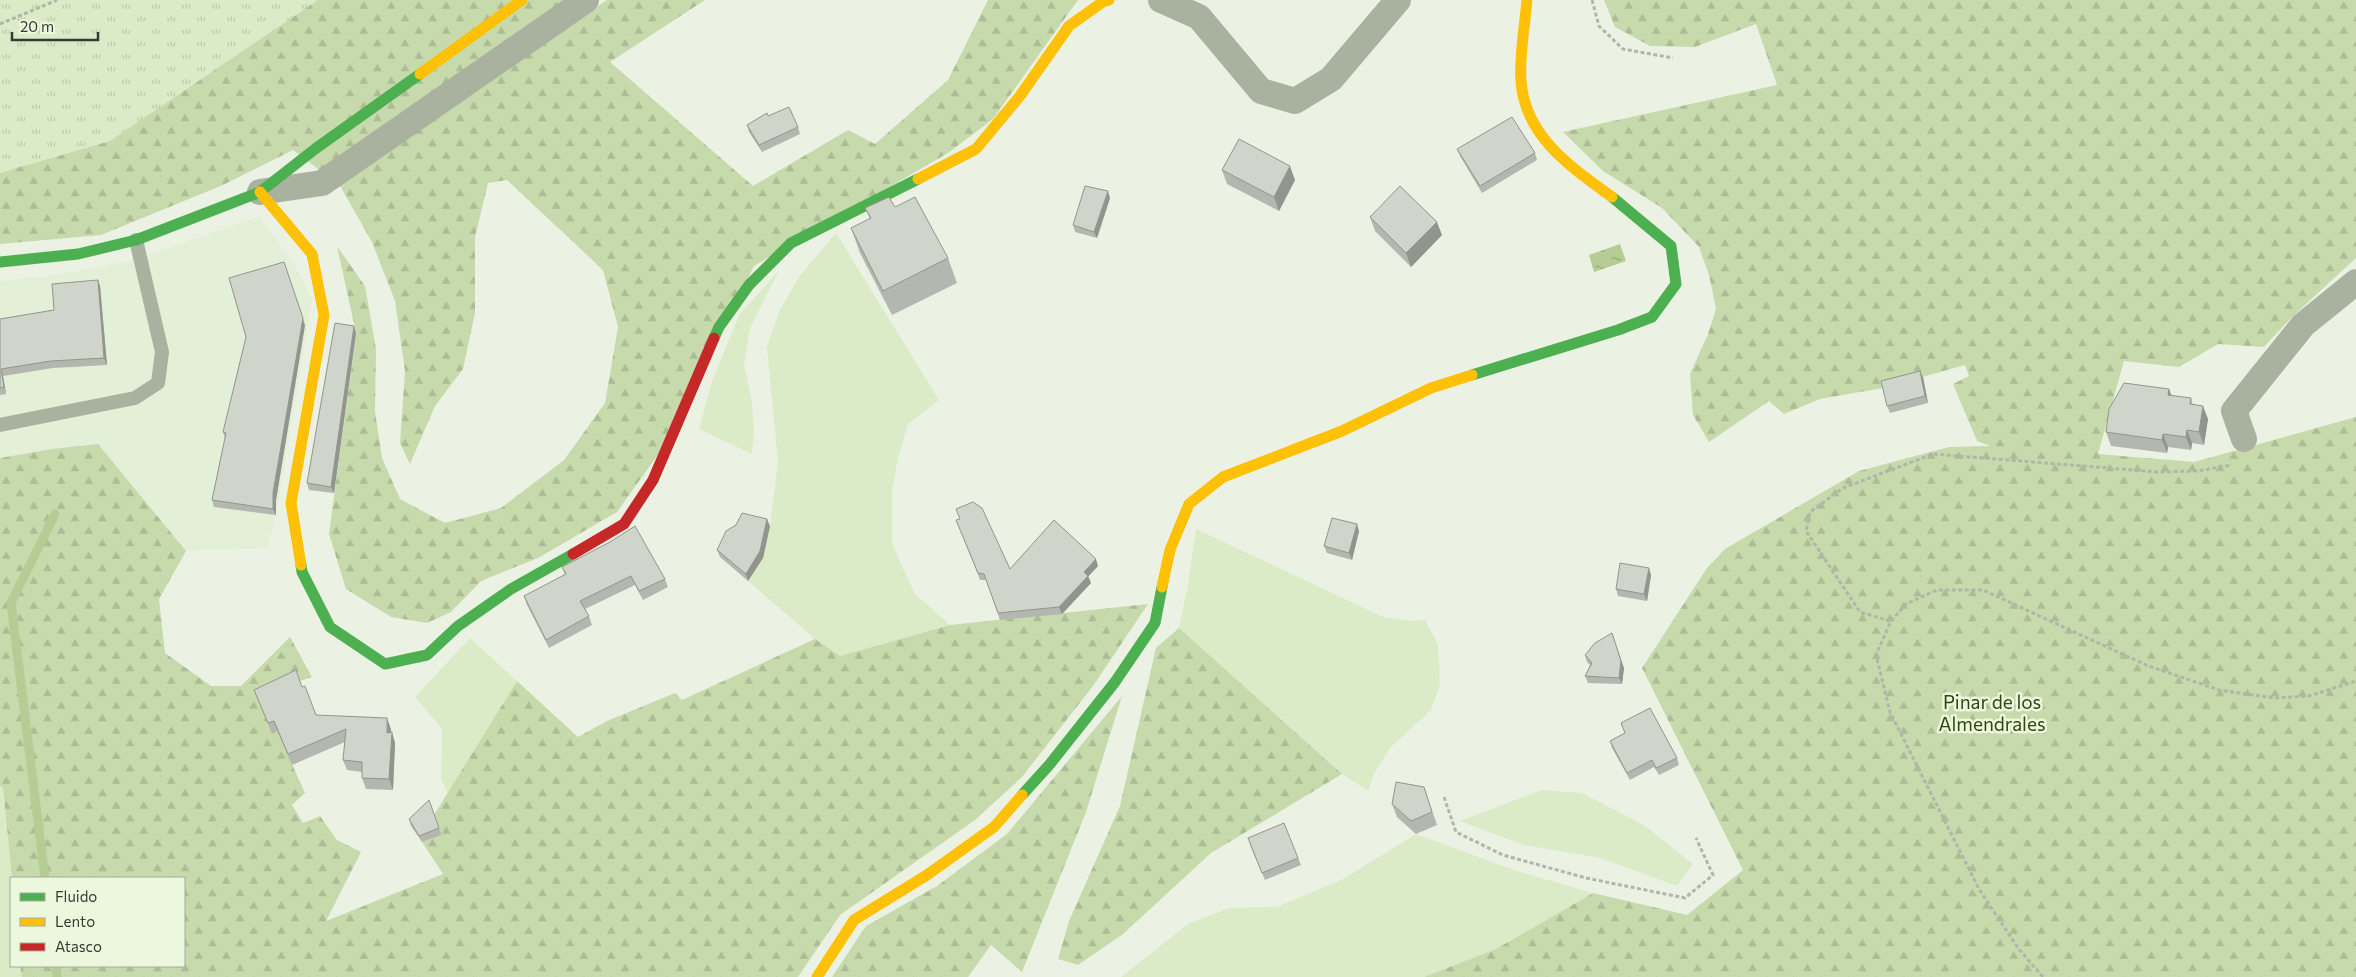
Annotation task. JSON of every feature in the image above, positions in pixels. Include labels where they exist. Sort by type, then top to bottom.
[{"type":"street","points":[[260,192],[315,149],[522,0]]},
{"type":"street","points":[[0,262],[78,254],[136,240],[260,192],[322,183],[586,0]]},
{"type":"street","points":[[260,192],[312,254],[324,315],[292,502],[302,572],[330,627],[385,664],[427,655],[458,626],[511,589],[624,524],[653,480],[685,410],[718,327],[750,285],[791,243],[976,149],[1020,96],[1069,26],[1104,1],[1109,0]]},
{"type":"street","points":[[1161,0],[1199,17],[1261,92],[1295,101],[1331,79],[1398,0]]},
{"type":"street","points":[[816,977],[854,920],[927,875],[994,827],[1050,764],[1116,682],[1155,623],[1170,550],[1189,504],[1223,477],[1342,431],[1431,388],[1618,330],[1652,317],[1676,284],[1671,246],[1620,203],[1564,162],[1531,122],[1521,81],[1527,0]]},
{"type":"street","points":[[2244,439],[2234,411],[2302,325],[2356,282]]},
{"type":"lane","points":[[0,425],[135,398],[158,383],[162,352],[136,240]]},
{"type":"path","points":[[0,24],[57,0]]},
{"type":"path","points":[[1592,0],[1598,26],[1623,49],[1673,58]]},
{"type":"path","points":[[1891,621],[1860,612],[1806,531],[1810,512],[1843,488],[1934,454],[2158,472],[2197,471],[2223,465],[2241,465]]},
{"type":"path","points":[[2043,977],[2018,948],[1978,889],[1890,712],[1876,655],[1891,621],[1906,604],[1937,590],[1983,590],[2146,665],[2219,690],[2275,698],[2309,696],[2356,681]]},
{"type":"path","points":[[1444,797],[1456,832],[1503,855],[1586,878],[1685,898],[1713,875],[1696,838]]},
{"type":"shaded area","points":[[260,216],[300,274],[312,300],[276,515],[267,548],[186,551],[98,444],[52,449],[0,458],[0,281],[49,276],[131,261]]},
{"type":"green space","points":[[0,0],[567,0],[321,171],[293,150],[223,185],[101,235],[0,244]]},
{"type":"green space","points":[[0,0],[318,0],[110,141],[0,173]]},
{"type":"green space","points":[[607,0],[705,0],[610,62],[753,186],[848,130],[875,144],[948,80],[988,0],[1078,0],[993,119],[948,153],[754,266],[657,456],[617,512],[538,558],[481,581],[451,612],[427,623],[391,617],[346,589],[329,534],[356,333],[337,246],[365,286],[376,349],[375,411],[382,458],[400,499],[445,523],[501,508],[564,460],[605,403],[618,327],[603,270],[507,180],[488,183],[475,237],[475,313],[463,369],[435,406],[410,464],[400,443],[405,371],[395,301],[372,242],[339,184]]},
{"type":"green space","name":"Pinar de los Almendrales","points":[[1604,0],[2356,0],[2356,258],[2292,317],[2264,347],[2218,344],[2179,367],[2124,361],[2098,454],[2194,462],[2356,417],[2356,977],[1424,977],[1496,949],[1593,893],[1687,915],[1743,870],[1642,668],[1707,568],[1725,549],[1859,471],[1949,447],[1990,446],[1977,441],[1953,384],[1969,376],[1965,365],[1883,388],[1820,399],[1784,414],[1769,401],[1709,442],[1693,415],[1690,374],[1708,334],[1716,309],[1709,275],[1699,247],[1662,208],[1603,171],[1563,132],[1777,85],[1756,24],[1695,47],[1650,46],[1615,27]]},
{"type":"green space","points":[[836,233],[939,400],[908,424],[898,458],[892,491],[892,544],[915,594],[950,625],[840,656],[815,639],[748,581],[763,558],[770,526],[778,462],[767,347],[779,312],[799,277]]},
{"type":"green space","points":[[779,270],[750,328],[744,365],[752,402],[754,431],[752,454],[699,429],[712,381],[739,315]]},
{"type":"green space","points":[[98,444],[186,551],[159,599],[165,653],[211,686],[241,686],[290,637],[312,677],[300,681],[277,731],[305,793],[292,805],[303,823],[320,816],[337,840],[361,852],[326,921],[443,874],[422,842],[442,835],[434,815],[517,681],[578,737],[607,721],[675,693],[682,700],[815,639],[840,656],[950,625],[1148,604],[1093,686],[1022,777],[975,820],[840,915],[798,977],[22,977],[20,967],[185,967],[185,877],[12,877],[3,788],[0,786],[0,458],[52,449]]},
{"type":"green space","points":[[1196,529],[1383,617],[1411,621],[1425,620],[1438,644],[1440,684],[1431,710],[1390,748],[1374,774],[1368,791],[1342,774],[1179,628],[1188,585]]},
{"type":"green space","points":[[1179,628],[1342,774],[1211,853],[1123,934],[1078,965],[1058,959],[1069,921],[1120,806],[1156,648]]},
{"type":"green space","points":[[470,638],[517,681],[448,793],[441,779],[442,729],[415,697]]},
{"type":"green space","points":[[1122,696],[1086,812],[1022,972],[991,945],[968,977],[832,977],[866,926],[937,886],[1007,834]]},
{"type":"green space","points":[[0,786],[3,788],[12,877],[10,877],[10,967],[20,967],[22,977],[0,977]]},
{"type":"green space","points":[[1542,790],[1582,793],[1644,825],[1693,864],[1677,886],[1600,858],[1524,845],[1460,821]]},
{"type":"green space","points":[[1416,834],[1514,870],[1593,893],[1496,949],[1424,977],[1121,977],[1188,924],[1229,908],[1277,907],[1343,879]]},
{"type":"water","points":[[1620,244],[1626,261],[1594,272],[1589,255]]},
{"type":"building","points":[[789,107],[798,127],[759,145],[747,125],[767,113],[768,116]]},
{"type":"building","points":[[1512,117],[1535,153],[1480,186],[1457,149]]},
{"type":"building","points":[[1239,139],[1290,166],[1274,197],[1222,170]]},
{"type":"building","points":[[1085,186],[1108,191],[1094,232],[1073,225]]},
{"type":"building","points":[[1400,186],[1437,222],[1406,253],[1370,217]]},
{"type":"building","points":[[889,197],[895,207],[915,197],[948,258],[883,291],[851,228],[871,218],[865,208]]},
{"type":"building","points":[[284,262],[303,318],[273,493],[273,509],[212,500],[226,433],[223,432],[246,337],[229,278]]},
{"type":"building","points":[[98,280],[104,358],[51,361],[1,369],[4,387],[0,388],[0,319],[54,310],[52,284]]},
{"type":"building","points":[[335,323],[354,326],[331,487],[307,483]]},
{"type":"building","points":[[1920,371],[1925,396],[1887,406],[1881,381]]},
{"type":"building","points":[[2124,383],[2169,389],[2168,395],[2191,398],[2190,404],[2203,406],[2199,432],[2187,430],[2186,437],[2163,434],[2162,440],[2106,432],[2109,409]]},
{"type":"building","points":[[973,502],[982,508],[1010,569],[1054,520],[1096,559],[1084,572],[1088,576],[1059,607],[998,613],[984,574],[978,573],[956,520],[960,519],[956,509]]},
{"type":"building","points":[[742,513],[767,519],[760,551],[746,574],[717,550],[726,531],[736,525]]},
{"type":"building","points":[[1332,518],[1357,524],[1349,553],[1324,546]]},
{"type":"building","points":[[635,526],[665,579],[639,591],[631,576],[580,601],[589,616],[546,640],[524,596],[566,574],[562,567],[610,542]]},
{"type":"building","points":[[1620,563],[1649,568],[1644,594],[1616,589]]},
{"type":"building","points":[[1612,633],[1621,661],[1619,678],[1585,676],[1592,663],[1585,655],[1595,643]]},
{"type":"building","points":[[296,670],[302,687],[305,686],[316,715],[387,718],[387,733],[392,732],[389,779],[362,778],[362,762],[343,760],[346,729],[288,754],[274,721],[268,723],[254,690]]},
{"type":"building","points":[[1650,708],[1677,758],[1656,768],[1652,760],[1627,773],[1610,741],[1625,733],[1621,723]]},
{"type":"building","points":[[1396,782],[1424,787],[1432,812],[1411,821],[1392,804]]},
{"type":"building","points":[[429,800],[439,828],[419,836],[409,819]]},
{"type":"building","points":[[1284,823],[1298,858],[1262,873],[1248,838]]},
{"type":"waterway","points":[[45,877],[11,603],[55,514]]},
{"type":"waterway","points":[[56,967],[57,977]]},
{"type":"traffic: fast","points":[[0,262],[78,254],[136,240],[260,192],[315,149],[420,74]]},
{"type":"traffic: fast","points":[[714,338],[719,327],[749,285],[791,243],[918,179]]},
{"type":"traffic: fast","points":[[1472,375],[1618,330],[1652,317],[1676,284],[1671,246],[1612,197]]},
{"type":"traffic: fast","points":[[301,565],[302,572],[330,627],[385,664],[427,655],[458,626],[511,589],[573,554]]},
{"type":"traffic: fast","points":[[1022,795],[1050,764],[1115,682],[1155,623],[1162,587]]},
{"type":"traffic: slow","points":[[420,74],[522,0]]},
{"type":"traffic: slow","points":[[918,179],[976,149],[1020,96],[1069,26],[1104,1],[1109,0]]},
{"type":"traffic: slow","points":[[1527,0],[1521,51],[1521,81],[1524,101],[1531,119],[1553,149],[1566,162],[1612,197]]},
{"type":"traffic: slow","points":[[260,192],[312,254],[324,315],[291,503],[301,565]]},
{"type":"traffic: slow","points":[[1162,587],[1170,550],[1189,504],[1223,477],[1342,431],[1431,388],[1472,375]]},
{"type":"traffic: slow","points":[[817,977],[854,920],[927,875],[994,827],[1022,795]]},
{"type":"traffic: jam","points":[[573,554],[624,524],[653,480],[714,338]]}]
